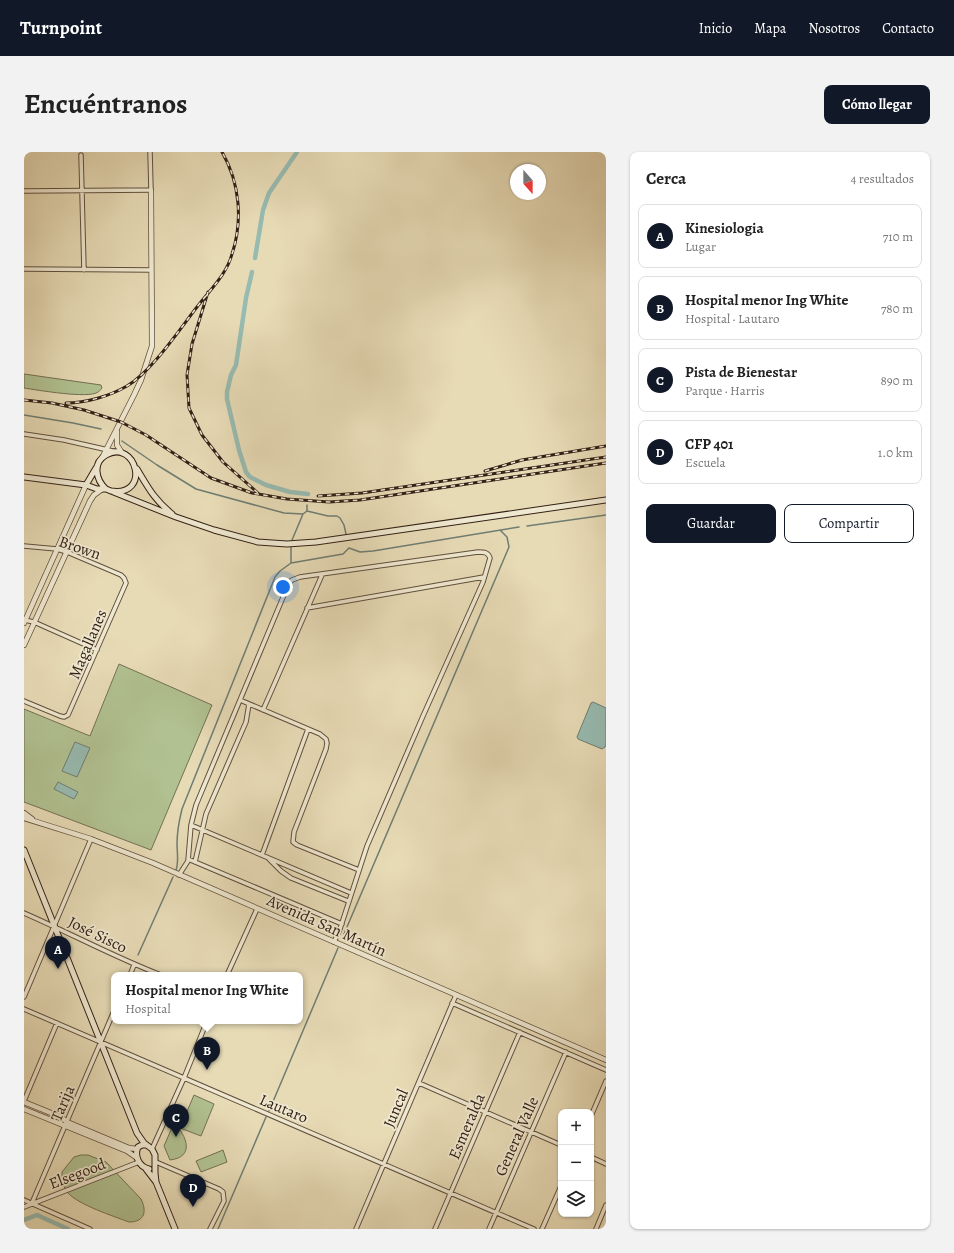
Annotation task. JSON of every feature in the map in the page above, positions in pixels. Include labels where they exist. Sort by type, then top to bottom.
[{"type":"main road","points":[[86,485],[101,459],[106,455],[121,453],[129,457],[159,503],[176,517]]},
{"type":"main road","points":[[98,465],[96,471],[100,484],[106,490],[123,491],[128,488],[135,478],[136,467]]},
{"type":"main road","points":[[24,477],[86,485],[106,490],[214,530],[258,542],[287,544],[316,542],[606,500]]},
{"type":"main road","points":[[24,850],[137,1133],[146,1145],[152,1149],[155,1155],[156,1182]]},
{"type":"main road","points":[[137,1133],[138,1160],[156,1182],[175,1229]]},
{"type":"main road","points":[[138,1148],[142,1145],[146,1145]]},
{"type":"main road","points":[[146,1169],[152,1169],[156,1163]]},
{"type":"street","points":[[101,459],[141,380],[152,346],[150,152]]},
{"type":"street","points":[[81,155],[84,270]]},
{"type":"street","points":[[24,191],[151,190]]},
{"type":"street","points":[[24,269],[151,270]]},
{"type":"street","points":[[117,429],[117,445],[121,453]]},
{"type":"street","points":[[24,434],[60,439],[121,453]]},
{"type":"street","points":[[86,485],[24,621],[34,622],[97,650]]},
{"type":"street","points":[[24,645],[92,498],[106,490]]},
{"type":"street","name":"Brown","points":[[24,546],[57,549],[67,552],[121,575],[125,580]]},
{"type":"street","points":[[179,874],[188,859],[191,825],[196,805],[289,583],[296,578],[482,552],[489,555],[490,558],[484,577],[376,824],[348,901],[342,924],[334,942]]},
{"type":"street","points":[[263,710],[322,575]]},
{"type":"street","points":[[307,608],[484,577]]},
{"type":"street","name":"Magallanes","points":[[24,701],[60,716],[67,716],[125,585],[125,580]]},
{"type":"street","points":[[240,700],[324,736],[327,743],[326,749],[294,832],[293,842],[359,870]]},
{"type":"street","points":[[195,862],[206,814],[246,722],[249,704]]},
{"type":"street","points":[[262,855],[308,729]]},
{"type":"street","name":"Avenida San Martín","points":[[24,813],[36,821]]},
{"type":"street","name":"Avenida San Martín","points":[[24,818],[92,839],[179,874],[606,1060]]},
{"type":"street","points":[[191,825],[351,893]]},
{"type":"street","points":[[24,997],[92,839]]},
{"type":"street","points":[[267,857],[281,871],[291,878],[348,901]]},
{"type":"street","points":[[188,859],[342,924]]},
{"type":"street","points":[[228,972],[257,909]]},
{"type":"street","name":"José Sisco","points":[[24,913],[134,965],[153,972]]},
{"type":"street","points":[[131,972],[134,965]]},
{"type":"street","name":"Juncal","points":[[356,1229],[456,995]]},
{"type":"street","points":[[452,1003],[606,1070]]},
{"type":"street","name":"Lautaro","points":[[24,1009],[534,1229]]},
{"type":"street","name":"Tarija","points":[[32,1204],[111,1018]]},
{"type":"street","points":[[57,1023],[24,1101],[61,1117],[66,1124],[127,1152],[138,1160]]},
{"type":"street","points":[[152,1149],[184,1078],[206,1024]]},
{"type":"street","name":"Esmeralda","points":[[435,1229],[520,1032]]},
{"type":"street","name":"General Valle","points":[[489,1229],[566,1052]]},
{"type":"street","points":[[594,1109],[606,1081]]},
{"type":"street","points":[[419,1083],[558,1143]]},
{"type":"street","points":[[24,1109],[129,1148],[138,1148]]},
{"type":"street","points":[[594,1159],[606,1164]]},
{"type":"street","name":"Elsegood","points":[[24,1207],[138,1160]]},
{"type":"street","points":[[156,1163],[223,1192],[224,1200],[210,1229]]},
{"type":"street","points":[[542,1229],[558,1193]]},
{"type":"street","points":[[24,1200],[90,1229]]},
{"type":"street","points":[[596,1229],[606,1205]]},
{"type":"green space","points":[[24,374],[101,385],[102,388],[93,394],[84,395],[24,388]]},
{"type":"green space","points":[[119,664],[212,705],[151,850],[24,802],[24,709],[90,736]]},
{"type":"green space","points":[[194,1095],[214,1104],[201,1136],[180,1128]]},
{"type":"green space","points":[[174,1123],[179,1128],[185,1140],[186,1150],[183,1155],[170,1160],[164,1146]]},
{"type":"green space","points":[[223,1150],[227,1162],[201,1172],[196,1161]]},
{"type":"green space","points":[[88,1155],[106,1162],[141,1199],[144,1212],[141,1218],[134,1222],[129,1222],[88,1206],[68,1193],[63,1184],[62,1172],[74,1157]]},
{"type":"water","points":[[593,702],[606,708],[606,745],[602,749],[578,739],[577,737],[591,703]]},
{"type":"water","points":[[75,742],[90,748],[77,777],[62,771]]},
{"type":"water","points":[[58,782],[78,792],[74,799],[54,789]]},
{"type":"waterway","points":[[255,258],[263,210],[269,193],[297,152]]},
{"type":"waterway","points":[[252,272],[246,298],[236,365],[231,375],[227,392],[227,399],[239,450],[246,472],[250,477],[266,485],[290,492],[308,494]]},
{"type":"waterway","points":[[24,415],[101,429]]},
{"type":"waterway","points":[[122,441],[196,489],[284,513],[303,514]]},
{"type":"waterway","points":[[292,540],[303,514],[307,511],[307,505]]},
{"type":"waterway","points":[[307,511],[328,516],[337,516],[344,525],[346,534]]},
{"type":"waterway","points":[[527,526],[606,515]]},
{"type":"waterway","points":[[349,548],[360,552],[373,551],[519,527]]},
{"type":"waterway","points":[[344,934],[509,547],[507,537],[500,530]]},
{"type":"waterway","points":[[291,547],[291,563]]},
{"type":"waterway","points":[[176,870],[178,861],[177,835],[182,809],[275,577],[280,571],[291,563],[343,554],[349,548]]},
{"type":"waterway","points":[[138,955],[173,877]]},
{"type":"waterway","points":[[269,1111],[338,948]]},
{"type":"waterway","points":[[218,1229],[266,1117]]},
{"type":"waterway","points":[[24,1220],[37,1215],[68,1229]]},
{"type":"railway","points":[[66,403],[82,402],[106,396],[127,386],[146,371],[165,350],[222,275],[230,261],[238,228],[238,202],[236,189],[233,176],[222,152]]},
{"type":"railway","points":[[208,292],[192,344],[187,375],[189,408],[202,435],[223,462],[258,493]]},
{"type":"railway","points":[[24,400],[52,403],[84,410],[121,422],[146,435],[211,478],[252,493],[287,499],[329,502],[360,500],[606,463]]},
{"type":"railway","points":[[485,471],[522,460],[606,446]]},
{"type":"railway","points":[[318,496],[362,493],[606,457]]},
{"type":"place","name":"Kinesiologia","points":[[58,969]]},
{"type":"place","name":"Hospital menor Ing White","points":[[207,1070]]},
{"type":"place","name":"Pista de Bienestar","points":[[176,1137]]},
{"type":"place","name":"CFP 401","points":[[193,1207]]}]
